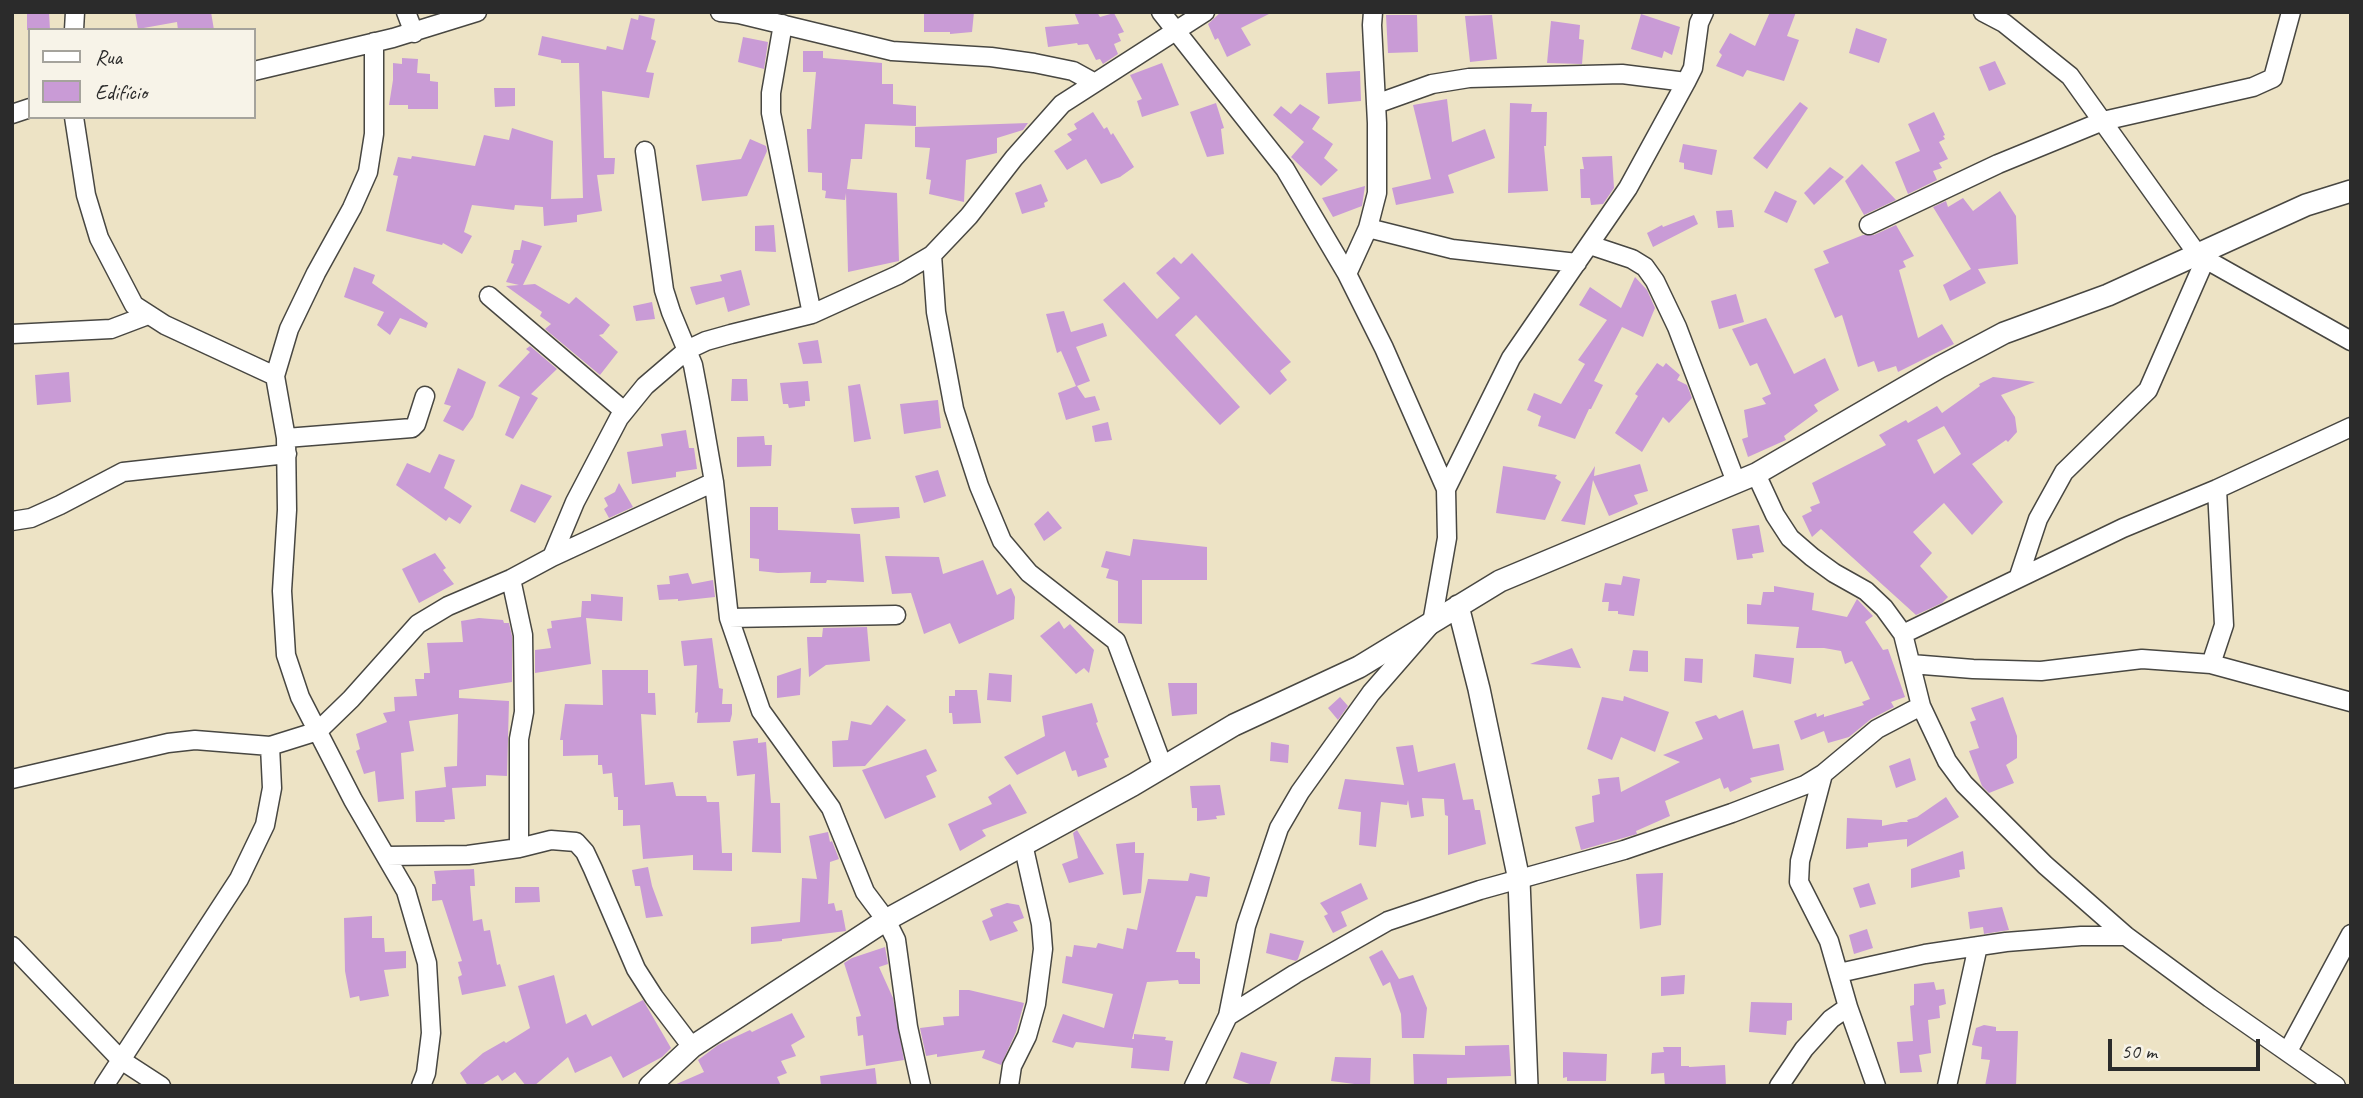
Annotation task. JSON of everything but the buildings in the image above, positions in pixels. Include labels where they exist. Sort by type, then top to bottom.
[{"type":"street","points":[[405,12],[414,33]]},
{"type":"street","points":[[256,71],[414,33],[477,12]]},
{"type":"street","points":[[720,12],[739,14],[892,51],[991,57],[1034,63],[1073,71],[1093,82]]},
{"type":"street","points":[[1161,12],[1285,169],[1347,274],[1384,348],[1446,489],[1447,538],[1432,623],[1371,693],[1300,792],[1279,828],[1246,926],[1228,1016],[1194,1086]]},
{"type":"street","points":[[552,557],[590,472],[624,411],[645,386],[687,350],[706,341],[812,314],[898,275],[932,255],[969,216],[1014,158],[1062,104],[1205,12]]},
{"type":"street","points":[[1347,274],[1368,228],[1377,193],[1373,12]]},
{"type":"street","points":[[1446,489],[1511,358],[1628,188],[1686,82],[1693,68],[1699,23],[1704,12]]},
{"type":"street","points":[[1983,12],[2004,23],[2070,76],[2202,257],[2351,341]]},
{"type":"street","points":[[1868,225],[1998,164],[2103,121],[2253,87],[2273,78],[2291,12]]},
{"type":"street","points":[[783,24],[771,93],[771,113],[812,314]]},
{"type":"street","points":[[374,42],[374,134],[368,172],[289,329],[275,376],[287,446],[287,509],[282,591],[286,654],[300,697],[353,800],[406,891],[427,963],[431,1033],[426,1073],[421,1086]]},
{"type":"street","points":[[1376,104],[1433,84],[1469,78],[1622,75],[1686,82]]},
{"type":"street","points":[[74,119],[86,195],[99,238],[134,305],[148,315],[275,376]]},
{"type":"street","points":[[645,151],[664,290],[693,365],[700,402],[714,482],[729,618],[761,711],[831,808],[865,892],[886,920],[896,940],[908,1027],[921,1086]]},
{"type":"street","points":[[650,1086],[692,1047],[886,920],[1234,725],[1359,667],[1500,581],[1746,478],[1940,366],[2004,333],[2202,257],[2306,205],[2351,191]]},
{"type":"street","points":[[1368,228],[1452,249],[1577,263]]},
{"type":"street","points":[[1590,245],[1632,259],[1645,267],[1655,281],[1746,478],[1790,538],[1812,558],[1866,591],[1884,608],[1903,634],[1921,706],[1947,761],[1964,784],[2045,865],[2126,936],[2336,1086]]},
{"type":"street","points":[[932,255],[936,312],[954,409],[979,486],[1002,541],[1029,573],[1116,641],[1163,767]]},
{"type":"street","points":[[2019,576],[2038,519],[2064,472],[2148,390],[2202,257]]},
{"type":"street","points":[[489,296],[624,411]]},
{"type":"street","points":[[12,334],[111,329],[148,315]]},
{"type":"street","points":[[12,522],[31,518],[60,505],[123,472],[412,428],[416,424],[425,396]]},
{"type":"street","points":[[1903,634],[2019,576],[2351,427]]},
{"type":"street","points":[[12,779],[168,743],[195,740],[270,746],[318,731],[351,699],[418,624],[449,606],[714,482]]},
{"type":"street","points":[[2211,664],[2224,625],[2217,489]]},
{"type":"street","points":[[511,579],[523,635],[524,712],[519,739],[519,848]]},
{"type":"street","points":[[1458,606],[1479,689],[1519,880],[1527,1086]]},
{"type":"street","points":[[729,618],[897,615]]},
{"type":"street","points":[[1911,664],[2041,671],[2142,659],[2211,664],[2351,702]]},
{"type":"street","points":[[1228,1016],[1388,921],[1480,890],[1624,850],[1805,785],[1823,774],[1877,729],[1921,706]]},
{"type":"street","points":[[104,1086],[239,879],[265,825],[272,788],[270,746]]},
{"type":"street","points":[[1823,774],[1800,861],[1798,882],[1829,941],[1848,1007],[1877,1086]]},
{"type":"street","points":[[386,856],[468,855],[519,848],[551,840],[576,842],[593,869],[636,968],[692,1047]]},
{"type":"street","points":[[1009,1086],[1012,1066],[1027,1036],[1036,1004],[1043,949],[1041,924],[1023,845]]},
{"type":"street","points":[[2288,1051],[2351,934]]},
{"type":"street","points":[[1839,973],[1925,954],[1978,946],[2081,936],[2126,936]]},
{"type":"street","points":[[12,946],[121,1060],[161,1086]]},
{"type":"street","points":[[1947,1086],[1978,946]]},
{"type":"street","points":[[1779,1086],[1804,1049],[1831,1019],[1848,1007]]}]
